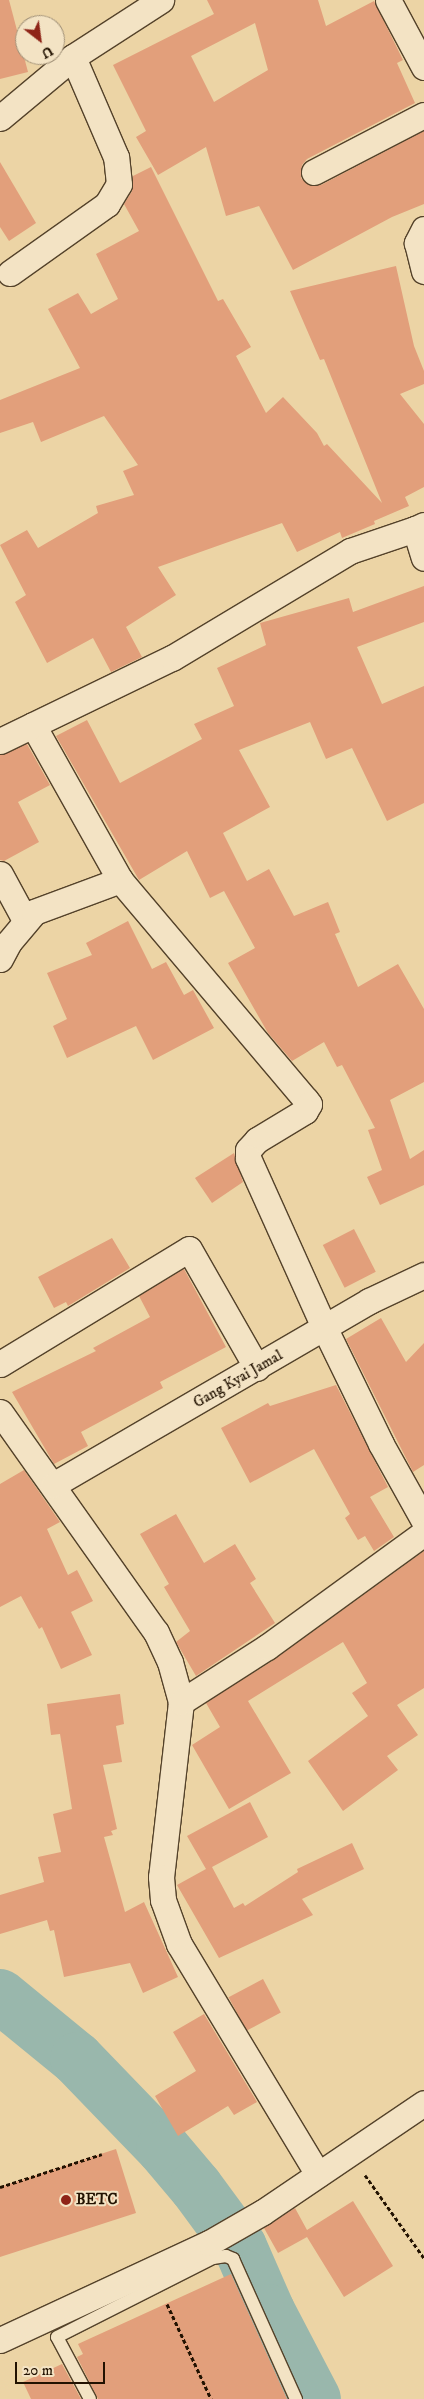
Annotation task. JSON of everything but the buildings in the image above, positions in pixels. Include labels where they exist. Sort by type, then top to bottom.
[{"type":"street","points":[[0,118],[73,57],[161,0]]},
{"type":"street","points":[[388,0],[424,67]]},
{"type":"street","points":[[10,273],[107,204],[119,184],[116,157],[73,57]]},
{"type":"street","points":[[314,172],[424,115]]},
{"type":"street","points":[[424,229],[417,243],[424,271]]},
{"type":"street","points":[[0,741],[172,658],[350,551],[419,527],[424,558]]},
{"type":"street","points":[[33,725],[120,880],[309,1104],[305,1111],[257,1140],[248,1150],[248,1158],[325,1329],[381,1444],[424,1521]]},
{"type":"street","points":[[0,874],[25,920]]},
{"type":"street","points":[[0,959],[25,920],[46,906],[120,880]]},
{"type":"street","points":[[0,1364],[188,1249],[257,1368]]},
{"type":"street","name":"Gang Kyai Jamal","points":[[53,1484],[325,1329],[370,1301],[424,1275]]},
{"type":"street","points":[[0,1412],[53,1484],[156,1632],[170,1662],[181,1702],[161,1877],[163,1900],[179,1944],[318,2174]]},
{"type":"street","points":[[181,1702],[267,1647],[424,1533]]},
{"type":"street","points":[[0,2340],[209,2243],[263,2212],[424,2102]]},
{"type":"lane","points":[[90,2399],[57,2337],[213,2258],[233,2259],[296,2399]]},
{"type":"path","points":[[349,2152],[424,2258]]},
{"type":"path","points":[[0,2187],[102,2154]]},
{"type":"path","points":[[158,2285],[212,2399]]},
{"type":"waterway","points":[[0,1996],[77,2059],[163,2148],[196,2187],[240,2247],[268,2311],[314,2399]]},
{"type":"place","name":"BETC","points":[[66,2200]]}]
